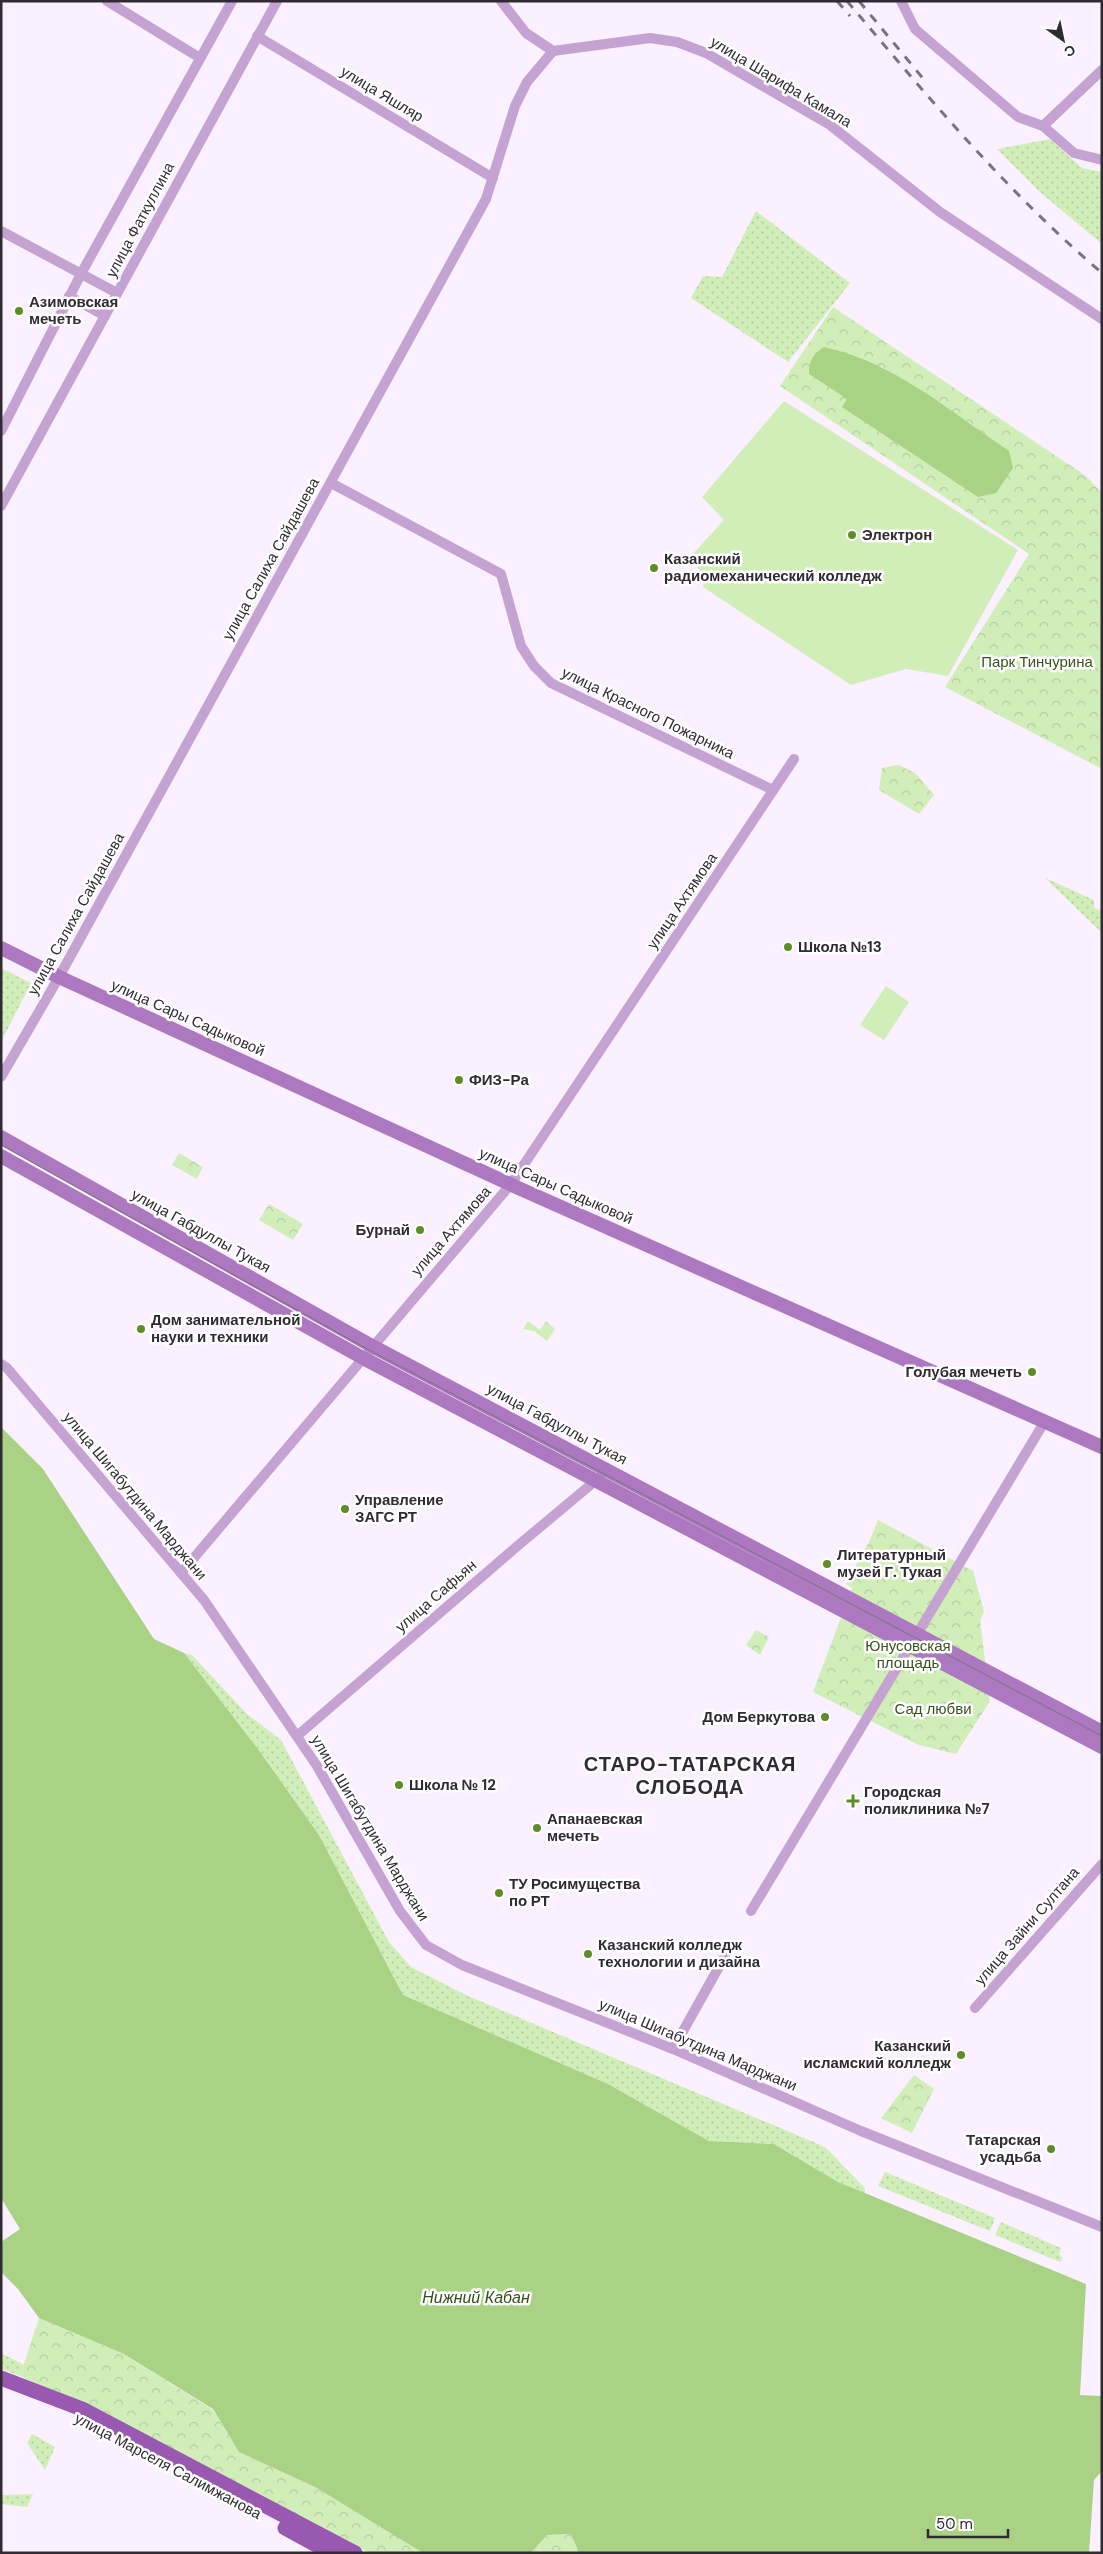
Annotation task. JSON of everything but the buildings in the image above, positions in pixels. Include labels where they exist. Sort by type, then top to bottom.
[{"type":"main road","name":"улица Сары Садыковой","points":[[1,948],[59,977],[511,1184],[1102,1447]]},
{"type":"main road","name":"улица Габдуллы Тукая","points":[[1,1137],[372,1346],[609,1469],[1102,1747]]},
{"type":"main road","name":"улица Габдуллы Тукая","points":[[1,1156],[363,1358],[596,1480],[1102,1732]]},
{"type":"main road","points":[[1,2378],[82,2409],[355,2553]]},
{"type":"main road","name":"улица Марселя Салимжанова","points":[[1,2387],[93,2426],[331,2553]]},
{"type":"street","points":[[107,1],[200,58]]},
{"type":"street","name":"улица Фаткуллина","points":[[1,431],[82,272],[232,1]]},
{"type":"street","name":"улица Фаткуллина","points":[[1,506],[277,1]]},
{"type":"street","points":[[501,1],[526,33],[553,51]]},
{"type":"street","points":[[901,1],[915,29],[1018,117],[1042,126],[1074,153],[1102,160]]},
{"type":"street","name":"улица Яшляр","points":[[257,36],[493,178]]},
{"type":"street","name":"улица Шарифа Камала","points":[[553,51],[650,38],[676,42],[706,53],[830,125],[940,212],[1102,318]]},
{"type":"street","name":"улица Салиха Сайдашева","points":[[1,1077],[59,977],[486,199],[520,94],[553,51]]},
{"type":"street","points":[[1042,126],[1102,70]]},
{"type":"street","points":[[1,231],[82,272],[117,293]]},
{"type":"street","points":[[70,296],[105,316]]},
{"type":"street","name":"улица Красного Пожарника","points":[[330,483],[501,574],[521,646],[534,666],[551,683],[773,790]]},
{"type":"street","name":"улица Ахтямова","points":[[181,1573],[511,1184],[794,759]]},
{"type":"street","name":"улица Шигабутдина Марджани","points":[[1,1364],[8,1368],[204,1600],[317,1766],[400,1911],[426,1945],[462,1965],[673,2049],[861,2131],[1102,2227]]},
{"type":"street","points":[[751,1911],[1045,1421]]},
{"type":"street","name":"улица Сафьян","points":[[297,1736],[514,1548],[609,1469]]},
{"type":"street","name":"улица Зайни Султана","points":[[975,2008],[1102,1864]]},
{"type":"street","points":[[673,2049],[725,1956]]},
{"type":"green space","points":[[1050,139],[1082,168],[1102,172],[1102,244],[1041,193],[997,149]]},
{"type":"green space","points":[[756,211],[850,283],[788,362],[691,298],[703,276],[722,277]]},
{"type":"green space","name":"Парк Тинчурина","points":[[833,307],[1086,476],[1102,493],[1102,769],[945,687],[1029,554],[780,386]]},
{"type":"green space","name":"Электрон","points":[[784,401],[1018,550],[948,676],[906,669],[851,685],[703,587],[705,576],[689,558],[724,520],[702,497]]},
{"type":"green space","points":[[898,765],[915,773],[934,795],[919,814],[879,790],[882,768]]},
{"type":"green space","points":[[1045,878],[1094,900],[1094,908],[1102,911],[1102,933]]},
{"type":"green space","points":[[1,968],[31,983],[1,1042]]},
{"type":"green space","points":[[886,986],[909,1002],[884,1040],[860,1025]]},
{"type":"green space","points":[[179,1153],[203,1167],[197,1179],[172,1165]]},
{"type":"green space","points":[[269,1204],[303,1224],[293,1240],[259,1220]]},
{"type":"green space","points":[[528,1321],[540,1330],[546,1321],[555,1329],[547,1341],[534,1331],[523,1329]]},
{"type":"green space","name":"Юнусовская площадь","points":[[878,1520],[973,1571],[984,1612],[980,1620],[990,1701],[956,1754],[919,1745],[813,1692],[852,1588],[846,1584],[870,1540]]},
{"type":"green space","points":[[756,1630],[769,1637],[760,1655],[746,1645]]},
{"type":"green space","points":[[184,1653],[192,1655],[247,1714],[281,1740],[389,1942],[411,1967],[468,1996],[825,2147],[865,2188],[865,2194],[838,2182],[774,2144],[709,2141],[608,2084],[403,1995],[319,1835],[258,1749]]},
{"type":"green space","points":[[914,2075],[934,2089],[912,2133],[881,2118]]},
{"type":"green space","points":[[885,2172],[995,2218],[990,2231],[878,2186]]},
{"type":"green space","points":[[1001,2222],[1061,2248],[1059,2254],[1063,2259],[1060,2262],[995,2235]]},
{"type":"green space","points":[[39,2318],[124,2354],[213,2410],[239,2452],[315,2487],[423,2553],[370,2553],[219,2474],[20,2376]]},
{"type":"green space","points":[[1,2353],[24,2365],[20,2376],[1,2369]]},
{"type":"green space","points":[[32,2434],[55,2447],[45,2470],[27,2443]]},
{"type":"green space","points":[[33,2494],[27,2507],[1,2504],[1,2495]]},
{"type":"green space","points":[[571,2534],[579,2553],[531,2553],[547,2535]]},
{"type":"water","points":[[824,347],[850,354],[898,376],[1009,451],[1013,468],[996,493],[978,497],[842,407],[847,399],[809,374],[812,358]]},
{"type":"water","name":"Нижний Кабан","points":[[1,1427],[43,1469],[154,1639],[184,1653],[258,1749],[319,1835],[403,1995],[608,2084],[709,2141],[774,2144],[838,2182],[1086,2284],[1080,2395],[1102,2396],[1102,2471],[1094,2480],[1089,2553],[579,2553],[571,2534],[547,2535],[531,2553],[423,2553],[315,2487],[239,2452],[213,2409],[124,2354],[39,2318],[18,2289],[1,2272],[1,2242],[20,2229],[1,2198]]},
{"type":"tram line","points":[[1,1145],[369,1350],[1102,1736]]},
{"type":"railway","points":[[837,1],[850,16]]},
{"type":"railway","points":[[847,1],[969,142],[1033,210],[1102,273]]},
{"type":"railway","points":[[859,1],[926,82]]},
{"type":"place","name":"Азимовская мечеть","points":[[19,311]]},
{"type":"place","name":"Электрон","points":[[852,535]]},
{"type":"place","name":"Казанский радиомеханический колледж","points":[[654,568]]},
{"type":"place","name":"Школа №13","points":[[788,947]]},
{"type":"place","name":"ФИЗ-Ра","points":[[459,1080]]},
{"type":"place","name":"Бурнай","points":[[420,1230]]},
{"type":"place","name":"Дом занимательной науки и техники","points":[[141,1329]]},
{"type":"place","name":"Голубая мечеть","points":[[1032,1372]]},
{"type":"place","name":"Управление ЗАГС РТ","points":[[345,1509]]},
{"type":"place","name":"Литературный музей Г. Тукая","points":[[827,1564]]},
{"type":"place","name":"Дом Беркутова","points":[[825,1717]]},
{"type":"place","name":"Школа № 12","points":[[399,1785]]},
{"type":"place","name":"Городская поликлиника №7","points":[[853,1801]]},
{"type":"place","name":"Апанаевская мечеть","points":[[537,1828]]},
{"type":"place","name":"ТУ Росимущества по РТ","points":[[499,1893]]},
{"type":"place","name":"Казанский колледж технологии и дизайна","points":[[588,1954]]},
{"type":"place","name":"Казанский исламский колледж","points":[[961,2055]]},
{"type":"place","name":"Татарская усадьба","points":[[1051,2149]]},
{"type":"district","name":"СТАРО-ТАТАРСКАЯ СЛОБОДА","points":[[690,1776]]},
{"type":"park label","name":"Сад любви","points":[[933,1709]]}]
